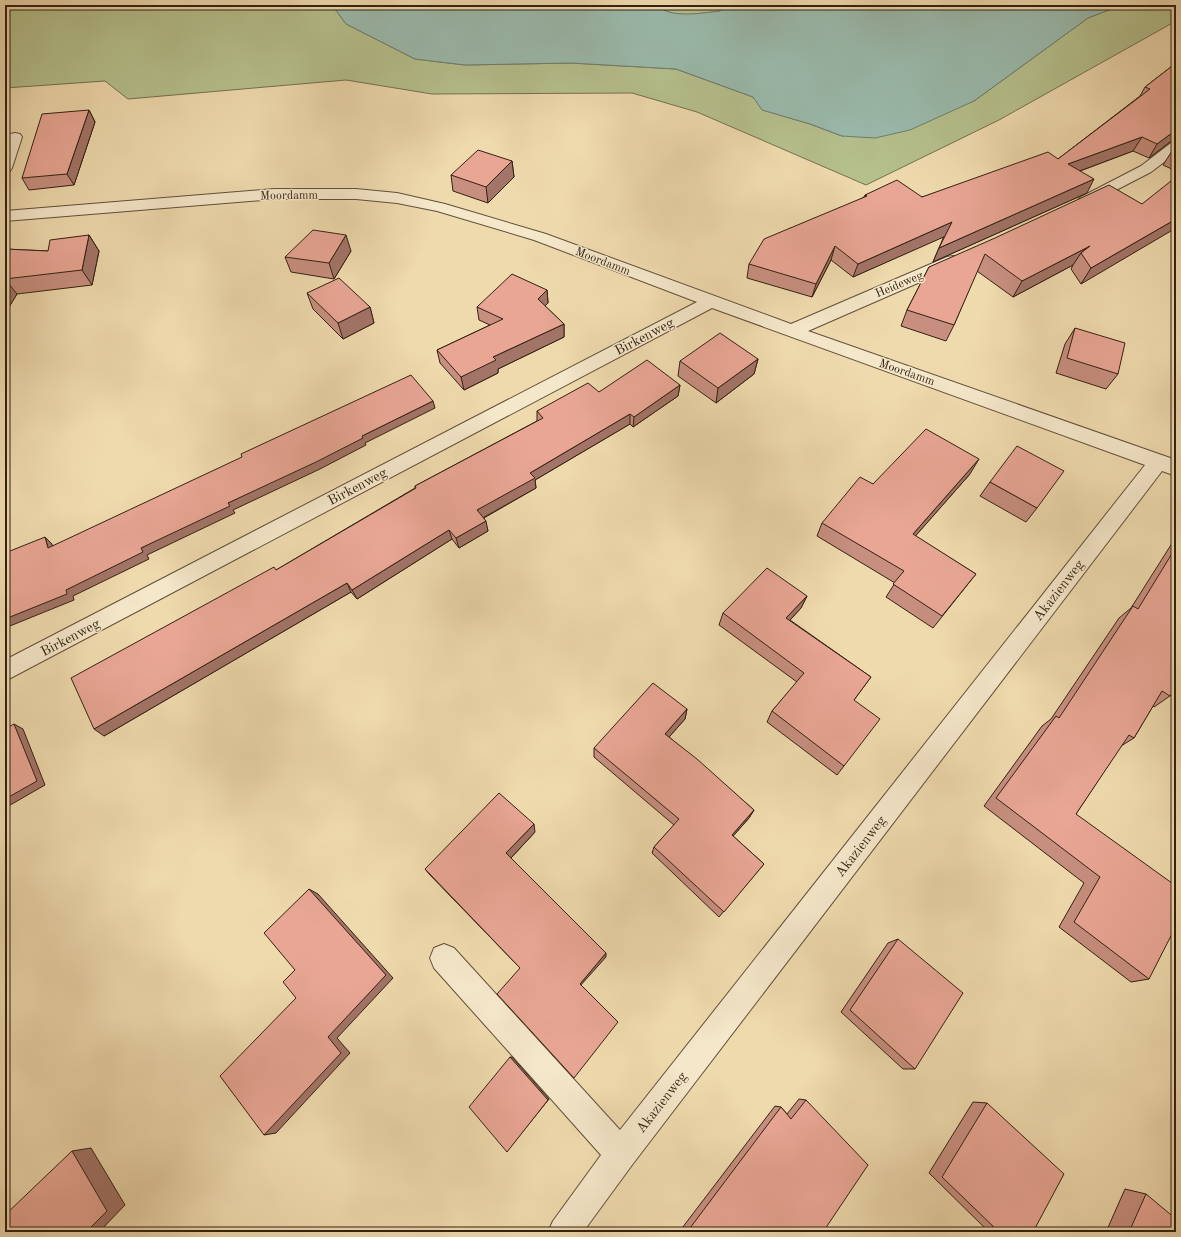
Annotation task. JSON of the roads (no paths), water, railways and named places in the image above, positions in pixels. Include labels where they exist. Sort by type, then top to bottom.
[{"type":"street","points":[[5,168],[15,137]]},
{"type":"street","points":[[1071,208],[1098,195],[1146,168],[1176,146]]},
{"type":"street","name":"Moordamm","points":[[5,216],[274,194],[356,194],[397,198],[440,207],[540,237],[791,332],[1167,465]]},
{"type":"street","name":"Heideweg","points":[[791,332],[966,255]]},
{"type":"street","name":"Birkenweg","points":[[5,672],[710,302]]},
{"type":"street","name":"Akazienweg","points":[[564,1232],[621,1154],[1167,465]]},
{"type":"street","points":[[444,958],[621,1154]]}]
